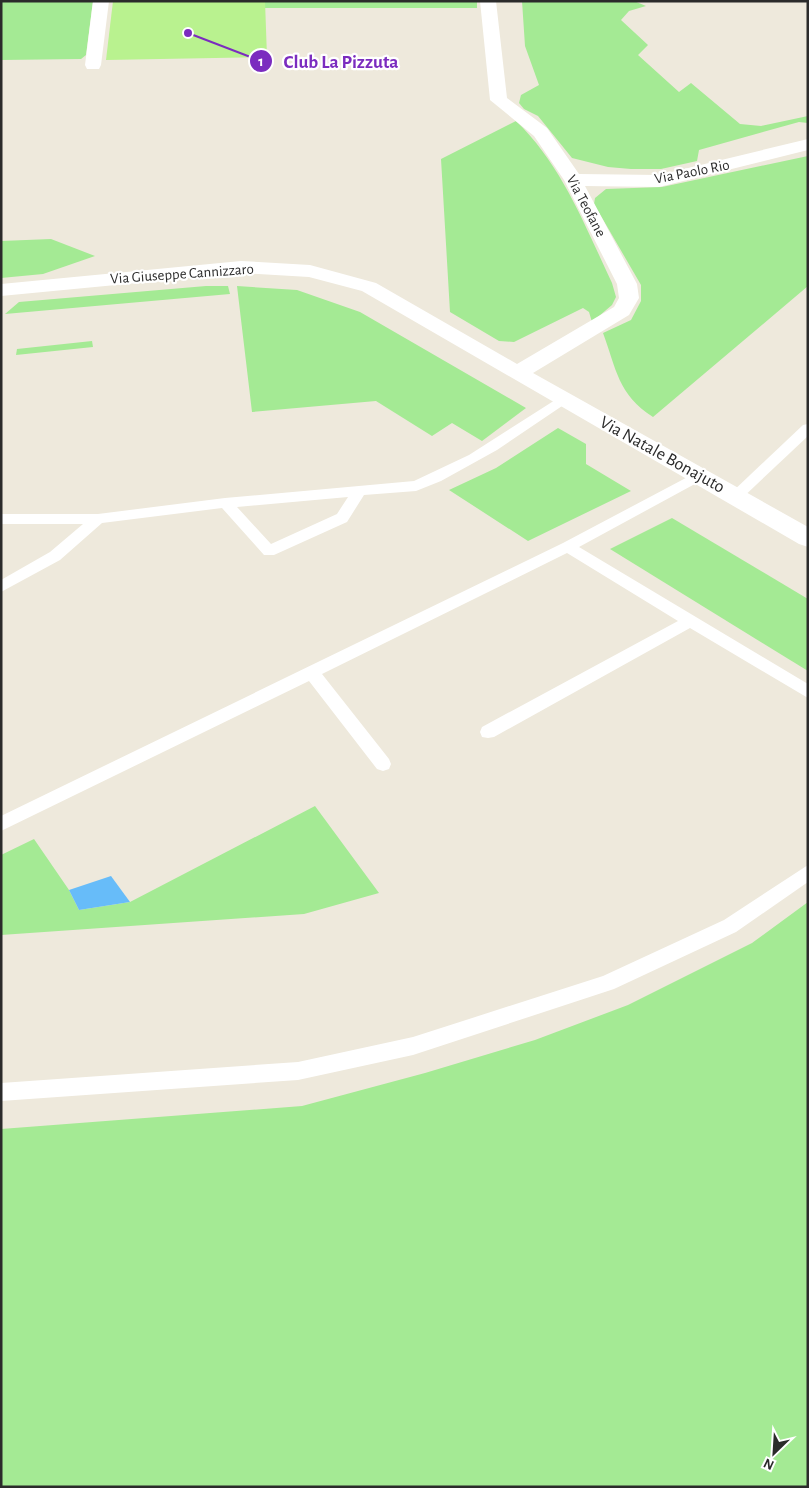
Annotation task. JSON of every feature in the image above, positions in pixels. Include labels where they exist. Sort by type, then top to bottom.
[{"type":"street","points":[[92,65],[101,1]]},
{"type":"street","name":"Via Teofane","points":[[488,1],[499,100],[541,132],[573,180],[627,284],[629,298],[622,311],[517,373]]},
{"type":"street","name":"Via Paolo Rio","points":[[573,180],[659,181],[808,144]]},
{"type":"street","name":"Via Giuseppe Cannizzaro","points":[[1,290],[241,267],[310,271],[370,287],[517,373]]},
{"type":"street","name":"Via Natale Bonajuto","points":[[517,373],[808,538]]},
{"type":"lane","points":[[1,519],[98,519],[224,503],[416,486],[443,476],[471,460],[563,399]]},
{"type":"lane","points":[[735,497],[808,428]]},
{"type":"lane","points":[[1,824],[568,546],[699,476]]},
{"type":"lane","points":[[224,503],[269,551],[342,518],[360,490]]},
{"type":"lane","points":[[1,587],[55,556],[98,519]]},
{"type":"lane","points":[[568,546],[808,692]]},
{"type":"lane","points":[[488,732],[690,621]]},
{"type":"lane","points":[[311,672],[383,764]]},
{"type":"lane","points":[[1,1092],[298,1072],[413,1046],[606,983],[730,926],[808,872]]},
{"type":"green space","points":[[1,1],[93,1],[86,55],[81,59],[1,60]]},
{"type":"green space","points":[[113,1],[265,1],[267,57],[106,60]]},
{"type":"green space","points":[[265,1],[477,1],[477,8],[265,8]]},
{"type":"green space","points":[[522,1],[634,1],[646,6],[629,11],[621,20],[648,45],[638,55],[679,92],[691,83],[740,124],[761,126],[808,116],[808,123],[799,122],[699,150],[697,161],[661,169],[608,167],[572,158],[538,116],[524,109],[519,103],[521,95],[539,85],[525,46]]},
{"type":"green space","points":[[516,121],[547,157],[571,197],[612,283],[616,297],[612,305],[592,322],[589,312],[583,308],[514,342],[499,341],[450,312],[441,159]]},
{"type":"green space","points":[[808,156],[808,286],[653,417],[641,409],[625,390],[615,369],[603,333],[631,320],[641,301],[641,285],[594,204],[595,198],[606,189],[662,187]]},
{"type":"green space","points":[[51,239],[95,256],[43,274],[1,278],[1,241]]},
{"type":"green space","points":[[206,286],[228,286],[230,294],[5,314],[19,302]]},
{"type":"green space","points":[[237,286],[297,290],[360,312],[526,408],[482,441],[452,423],[432,436],[376,401],[252,412]]},
{"type":"green space","points":[[92,341],[93,347],[16,355],[17,349]]},
{"type":"green space","points":[[558,428],[586,444],[586,464],[631,491],[528,541],[449,490],[496,468]]},
{"type":"green space","points":[[672,518],[808,599],[808,671],[610,549]]},
{"type":"green space","points":[[315,806],[379,893],[304,914],[1,935],[1,855],[34,839],[69,890],[79,910],[130,902]]},
{"type":"green space","points":[[808,902],[808,1487],[1,1487],[1,1129],[302,1106],[425,1073],[535,1040],[628,1005],[752,943]]},
{"type":"water","points":[[111,876],[130,902],[79,910],[69,890]]},
{"type":"place","name":"Club La Pizzuta","points":[[188,33]]}]
